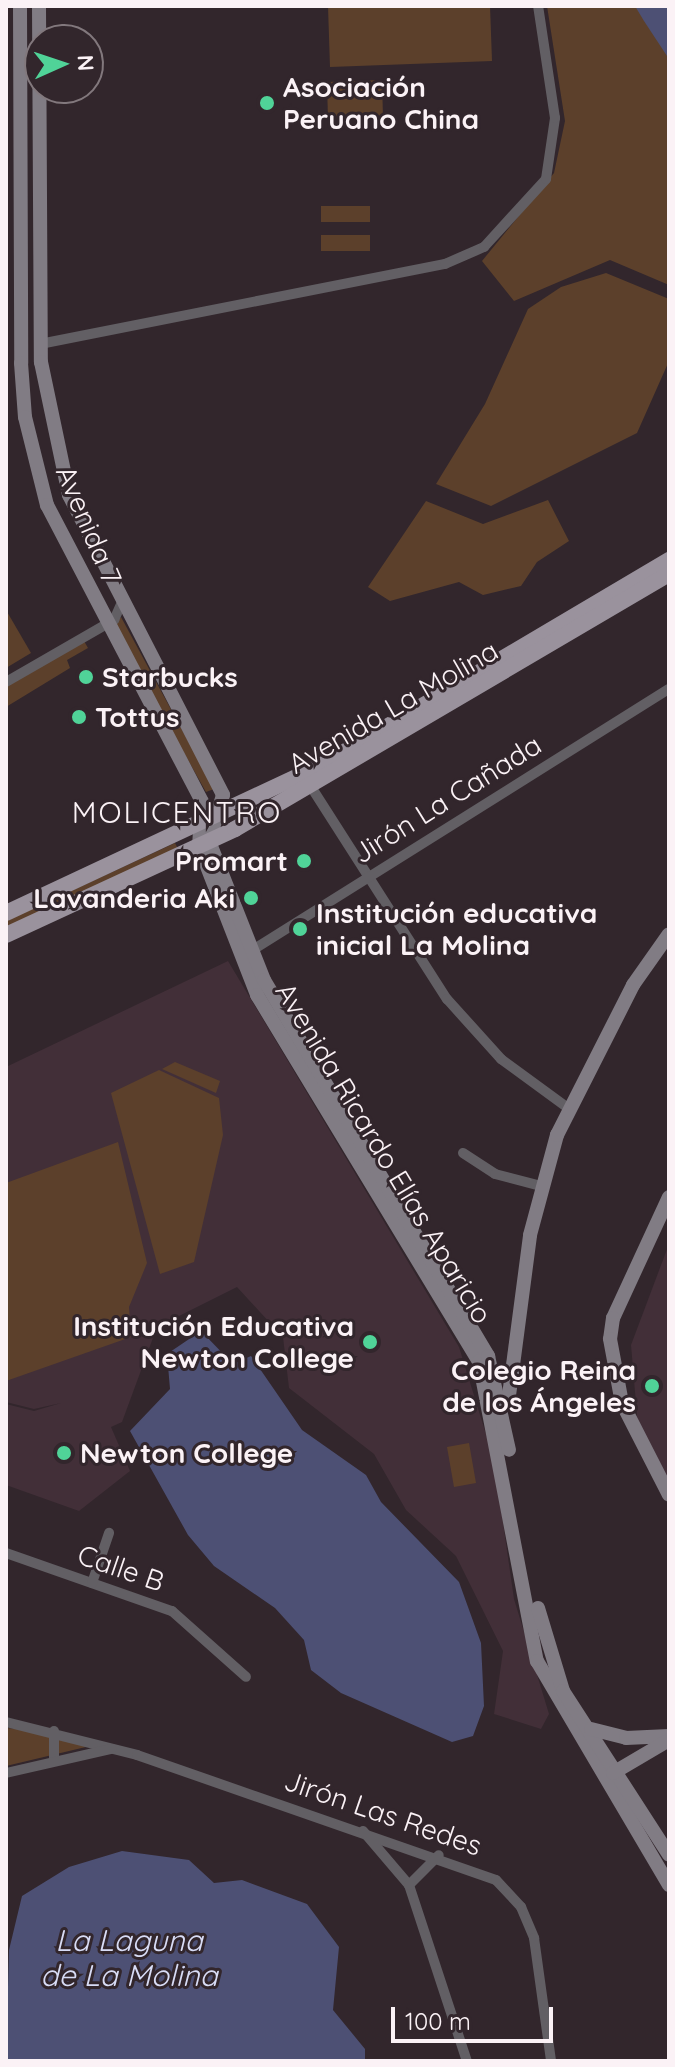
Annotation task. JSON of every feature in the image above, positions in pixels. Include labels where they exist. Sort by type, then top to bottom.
[{"type":"main road","name":"Avenida La Molina","points":[[6,935],[204,844],[307,779],[669,565]]},
{"type":"main road","name":"Avenida La Molina","points":[[6,913],[224,810],[307,779]]},
{"type":"street","name":"Avenida 7","points":[[20,6],[12,194],[34,459],[66,552],[202,802],[204,844]]},
{"type":"street","name":"Avenida 7","points":[[39,6],[39,310],[48,414],[69,495],[121,604],[223,795],[224,810]]},
{"type":"street","points":[[40,344],[445,264],[484,247],[546,179],[555,118],[538,6]]},
{"type":"street","points":[[20,310],[39,310]]},
{"type":"street","points":[[6,682],[107,624],[121,604]]},
{"type":"street","name":"Jirón La Cañada","points":[[251,951],[669,689]]},
{"type":"street","points":[[307,779],[365,878],[447,999],[501,1059],[568,1108]]},
{"type":"street","points":[[204,844],[224,810]]},
{"type":"street","name":"Avenida Ricardo Elías Aparicio","points":[[204,844],[251,951],[322,1087],[488,1356],[505,1424],[547,1655],[640,1818],[669,1855]]},
{"type":"street","name":"Avenida Ricardo Elías Aparicio","points":[[204,844],[257,995],[479,1361],[500,1450],[537,1661],[553,1697],[609,1766],[633,1789],[640,1818],[669,1885]]},
{"type":"street","points":[[500,1450],[541,1186],[568,1108],[633,985],[669,934]]},
{"type":"street","points":[[463,1153],[495,1174],[541,1186]]},
{"type":"street","points":[[666,1206],[610,1339],[622,1403],[669,1495]]},
{"type":"street","points":[[488,1356],[513,1355]]},
{"type":"street","points":[[92,1583],[109,1533]]},
{"type":"street","name":"Calle B","points":[[6,1553],[172,1611],[246,1677]]},
{"type":"street","name":"Jirón Las Redes","points":[[6,1722],[54,1731],[358,1827],[439,1855],[496,1880],[521,1907],[534,1938],[551,2061]]},
{"type":"street","points":[[589,1727],[626,1738],[669,1738]]},
{"type":"street","points":[[54,1731],[54,1759]]},
{"type":"street","points":[[609,1766],[626,1738]]},
{"type":"street","points":[[609,1766],[635,1764],[669,1738]]},
{"type":"street","name":"Jirón Las Redes","points":[[6,1773],[54,1759],[113,1749]]},
{"type":"street","points":[[633,1789],[635,1764]]},
{"type":"street","points":[[358,1827],[409,1885],[467,2061]]},
{"type":"street","points":[[409,1885],[439,1855]]},
{"type":"shaded area","points":[[328,6],[490,6],[492,61],[330,67]]},
{"type":"shaded area","points":[[547,6],[669,6],[669,285],[610,260],[514,301],[482,261],[554,173],[565,121]]},
{"type":"shaded area","points":[[382,80],[383,118],[328,120],[327,82]]},
{"type":"shaded area","points":[[321,206],[370,206],[370,222],[321,222]]},
{"type":"shaded area","points":[[321,235],[370,235],[370,251],[321,251]]},
{"type":"shaded area","points":[[606,273],[669,299],[669,361],[637,433],[491,506],[436,484],[485,404],[528,309],[561,287]]},
{"type":"shaded area","points":[[548,500],[569,541],[537,562],[521,586],[483,595],[459,582],[390,601],[368,587],[426,501],[483,524]]},
{"type":"shaded area","points":[[6,610],[31,653],[6,668]]},
{"type":"shaded area","points":[[121,617],[214,789],[206,792],[113,627]]},
{"type":"shaded area","points":[[84,641],[88,648],[67,660],[70,668],[6,707],[6,687]]},
{"type":"shaded area","points":[[175,843],[178,849],[6,927],[6,921]]},
{"type":"shaded area","name":"Institución Educativa Newton College","points":[[228,961],[459,1347],[494,1460],[514,1599],[549,1714],[541,1729],[494,1714],[503,1651],[456,1556],[406,1510],[374,1454],[289,1388],[283,1337],[237,1287],[157,1327],[122,1422],[111,1427],[130,1471],[79,1511],[6,1485],[6,1404],[34,1411],[61,1403],[34,1409],[6,1402],[6,1067]]},
{"type":"shaded area","points":[[175,1062],[220,1081],[216,1093],[162,1069]]},
{"type":"shaded area","points":[[159,1070],[219,1098],[223,1135],[194,1262],[160,1274],[111,1093]]},
{"type":"shaded area","points":[[118,1142],[147,1263],[129,1307],[131,1337],[6,1381],[6,1183]]},
{"type":"shaded area","name":"Colegio Reina de los Ángeles","points":[[669,1244],[669,1484],[638,1427],[631,1345]]},
{"type":"shaded area","points":[[469,1443],[476,1483],[454,1487],[447,1447]]},
{"type":"shaded area","points":[[6,1728],[18,1729],[90,1746],[6,1766]]},
{"type":"water","points":[[635,6],[669,6],[669,59],[644,21]]},
{"type":"water","points":[[201,1331],[233,1364],[251,1356],[302,1430],[366,1475],[381,1502],[459,1582],[481,1643],[484,1706],[473,1736],[452,1742],[341,1693],[311,1670],[304,1640],[275,1608],[214,1566],[188,1535],[130,1431],[170,1389],[167,1354]]},
{"type":"water","name":"La Laguna de La Molina","points":[[122,1851],[189,1860],[214,1883],[242,1880],[307,1904],[339,1947],[333,2010],[365,2049],[365,2061],[6,2061],[9,1950],[22,1896],[69,1867]]},
{"type":"place","name":"Asociación Peruano China","points":[[267,103]]},
{"type":"place","name":"Starbucks","points":[[86,677]]},
{"type":"place","name":"Tottus","points":[[79,717]]},
{"type":"place","name":"Promart","points":[[304,861]]},
{"type":"place","name":"Lavanderia Aki","points":[[251,898]]},
{"type":"place","name":"Institución educativa inicial La Molina","points":[[300,929]]},
{"type":"place","name":"Institución Educativa Newton College","points":[[370,1342]]},
{"type":"place","name":"Colegio Reina de los Ángeles","points":[[652,1386]]},
{"type":"place","name":"Newton College","points":[[64,1453]]},
{"type":"district","name":"MOLICENTRO","points":[[177,812]]}]
